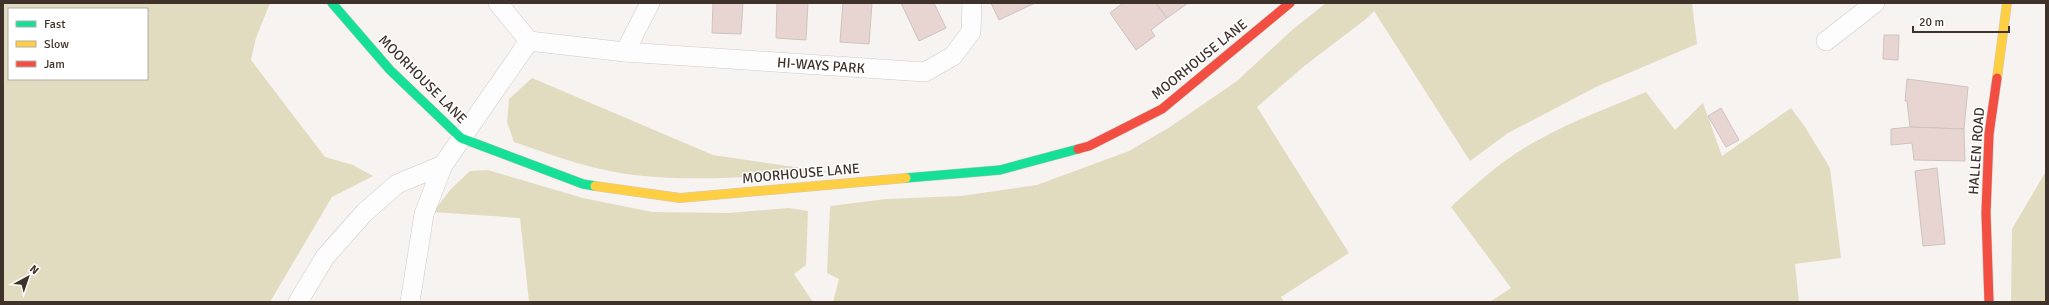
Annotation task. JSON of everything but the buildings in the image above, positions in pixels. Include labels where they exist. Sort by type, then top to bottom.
[{"type":"street","name":"MOORHOUSE LANE","points":[[332,3],[390,70],[461,138],[583,184],[680,198],[1000,170],[1090,146],[1162,109],[1290,3]]},
{"type":"street","name":"HALLEN ROAD","points":[[1989,302],[1986,213],[1989,134],[2007,3]]},
{"type":"lane","points":[[410,302],[424,214],[443,165],[529,41],[498,3]]},
{"type":"lane","points":[[625,52],[650,3]]},
{"type":"lane","name":"HI-WAYS PARK","points":[[529,41],[625,52],[925,72],[953,56],[971,32],[972,3]]},
{"type":"lane","points":[[1826,41],[1875,3]]},
{"type":"lane","points":[[298,302],[325,257],[364,213],[397,184],[443,165]]},
{"type":"shaded area","points":[[3,3],[270,3],[256,38],[251,60],[325,157],[353,165],[373,176],[332,197],[270,302],[3,302]]},
{"type":"shaded area","points":[[1326,3],[1692,3],[1697,44],[1596,87],[1508,133],[1470,161],[1374,11],[1366,19],[1303,67],[1257,107],[1349,253],[1281,297],[1284,302],[833,302],[839,279],[827,273],[830,206],[886,199],[961,196],[1037,185],[1129,151],[1170,127],[1237,81],[1292,30]]},
{"type":"shaded area","points":[[532,78],[713,155],[829,172],[713,178],[666,178],[610,171],[562,158],[514,142],[507,122],[509,99]]},
{"type":"shaded area","points":[[1646,92],[1675,130],[1703,103],[1722,156],[1791,108],[1805,127],[1830,168],[1841,258],[1795,264],[1799,302],[1490,302],[1511,288],[1451,207],[1516,153],[1553,132]]},
{"type":"shaded area","points":[[488,170],[583,198],[652,212],[728,213],[789,208],[808,211],[806,265],[794,274],[813,302],[529,302],[520,218],[433,212],[451,189],[470,171]]},
{"type":"shaded area","points":[[2046,171],[2046,302],[2011,302],[2012,229]]},
{"type":"traffic: fast","points":[[332,3],[390,70],[461,138],[583,184],[595,186]]},
{"type":"traffic: fast","points":[[906,178],[1000,170],[1078,149]]},
{"type":"traffic: slow","points":[[1997,78],[2007,3]]},
{"type":"traffic: slow","points":[[595,186],[680,198],[906,178]]},
{"type":"traffic: jam","points":[[1078,149],[1089,146],[1162,109],[1290,3]]},
{"type":"traffic: jam","points":[[1989,302],[1986,213],[1989,134],[1997,78]]}]
